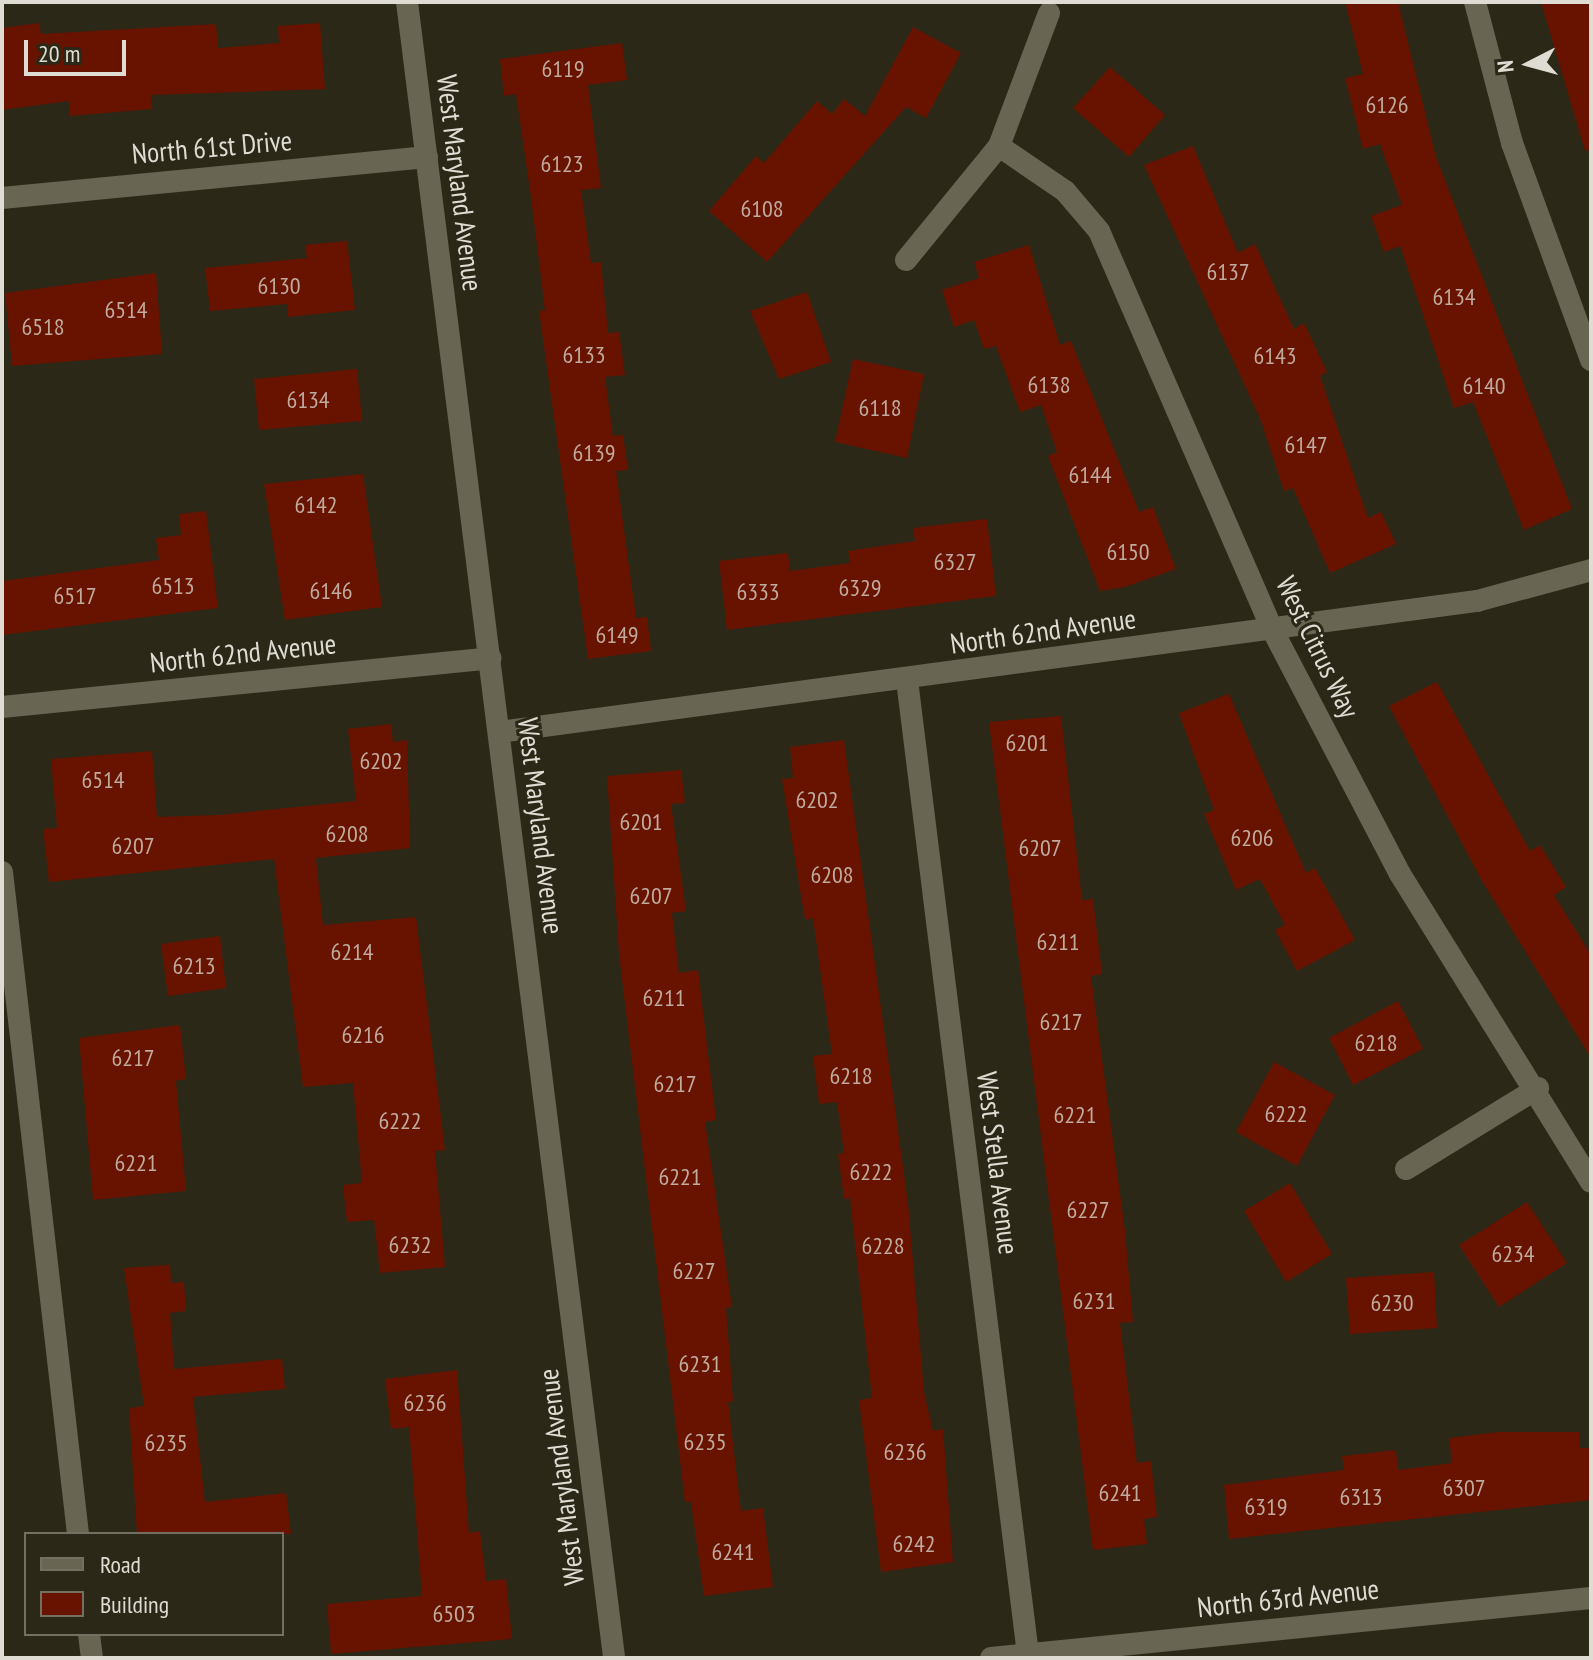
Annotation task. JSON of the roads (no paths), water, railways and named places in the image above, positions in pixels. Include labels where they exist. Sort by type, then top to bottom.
[{"type":"street","name":"West Maryland Avenue","points":[[407,2],[614,1658]]},
{"type":"street","points":[[1475,2],[1512,143],[1591,360]]},
{"type":"street","points":[[906,260],[999,146],[1049,13]]},
{"type":"street","name":"West Citrus Way","points":[[999,146],[1065,191],[1099,231],[1273,631],[1400,874],[1538,1088],[1591,1182]]},
{"type":"street","name":"North 61st Drive","points":[[2,198],[427,157]]},
{"type":"street","name":"North 62nd Avenue","points":[[499,732],[1273,631],[1477,601],[1591,570]]},
{"type":"street","name":"North 62nd Avenue","points":[[2,707],[491,658]]},
{"type":"street","name":"West Stella Avenue","points":[[907,680],[1028,1654]]},
{"type":"street","points":[[2,872],[78,1532]]},
{"type":"street","points":[[1406,1169],[1538,1088]]},
{"type":"street","name":"North 63rd Avenue","points":[[991,1658],[1591,1598]]},
{"type":"street","points":[[89,1636],[92,1658]]}]
